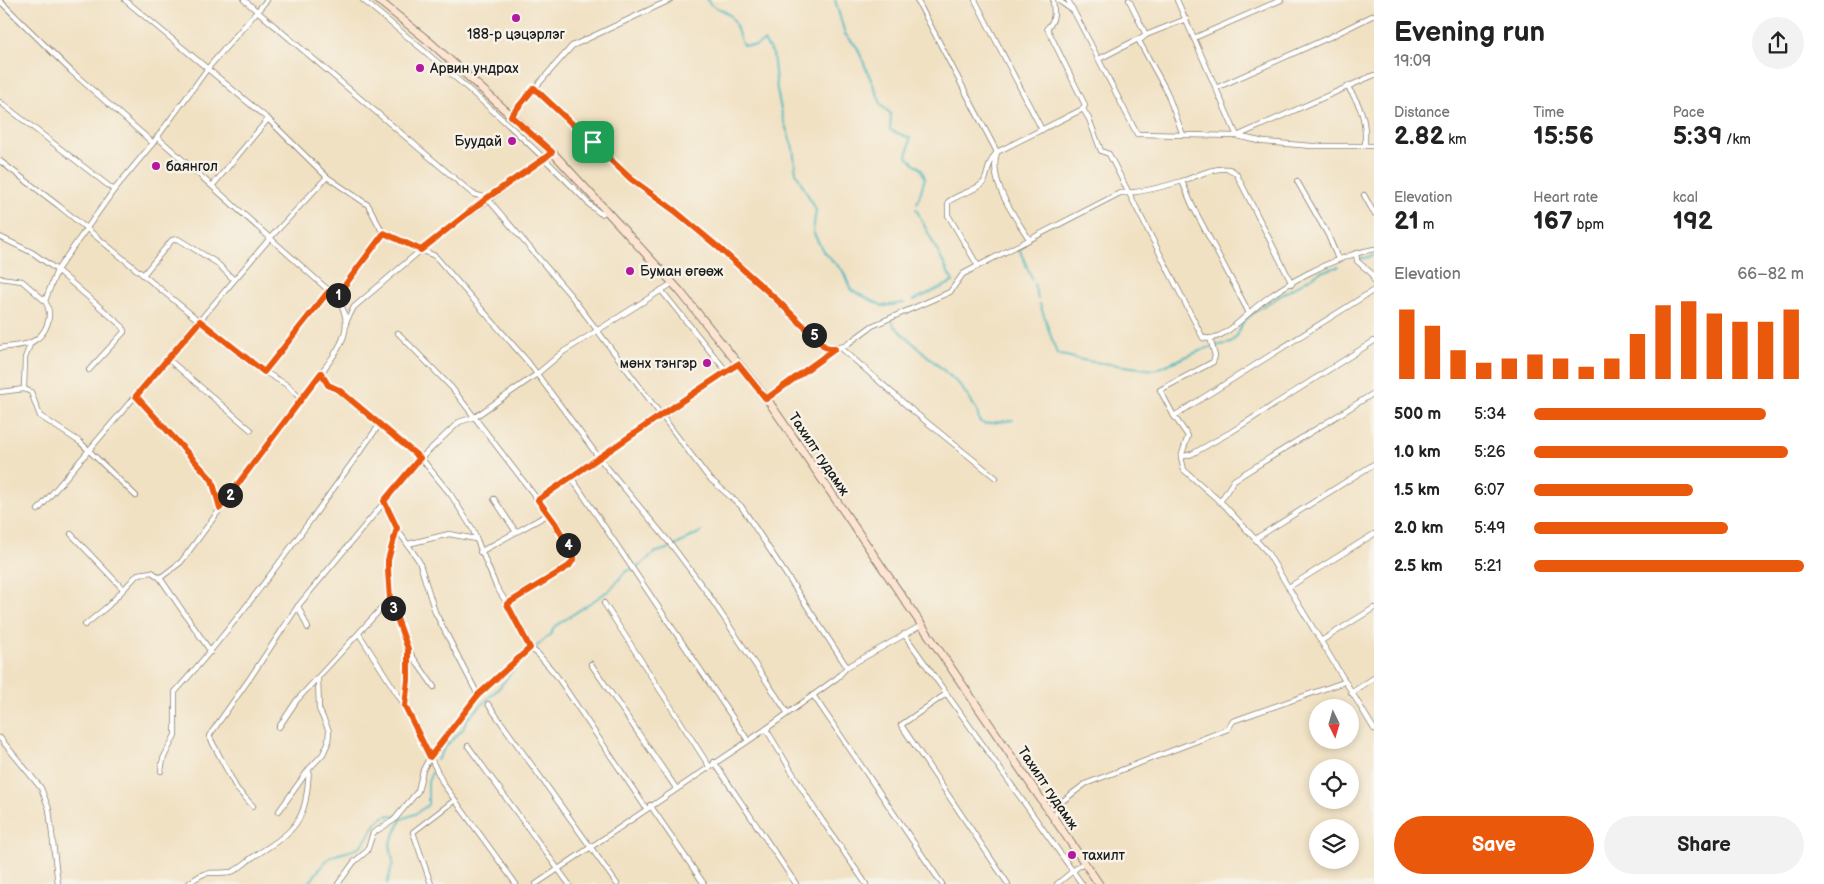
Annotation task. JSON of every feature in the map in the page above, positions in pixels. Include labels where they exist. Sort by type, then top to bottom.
[{"type":"main road","name":"Тахилт гудамж","points":[[378,0],[431,43],[552,152],[673,283],[766,399],[1100,884]]},
{"type":"street","points":[[125,0],[268,119],[327,177],[368,205],[384,233],[435,256],[537,374],[600,459],[706,590],[787,712]]},
{"type":"street","points":[[244,0],[473,194],[487,198],[572,297],[708,477],[741,506],[847,667]]},
{"type":"street","points":[[45,301],[57,270],[85,229],[153,143],[208,68],[266,0]]},
{"type":"street","points":[[362,0],[423,50],[545,158],[591,206],[601,214],[607,211]]},
{"type":"street","points":[[511,116],[572,46],[670,0]]},
{"type":"street","points":[[917,0],[997,152],[994,163],[997,180],[1012,213],[1029,239]]},
{"type":"street","points":[[974,0],[1042,130]]},
{"type":"street","points":[[1053,0],[1054,17],[1052,24],[1047,28],[1085,101],[1083,109],[1089,118],[1101,151],[1109,154],[1200,334],[1206,339],[1230,328],[1263,301],[1338,259],[1374,249]]},
{"type":"street","points":[[1058,0],[1073,11]]},
{"type":"street","points":[[1068,0],[1137,134],[1237,136],[1264,142],[1302,145],[1374,146]]},
{"type":"street","points":[[1129,0],[1146,35]]},
{"type":"street","points":[[1177,0],[1237,136]]},
{"type":"street","points":[[1194,38],[1281,0]]},
{"type":"street","points":[[0,1],[71,71],[153,143]]},
{"type":"street","points":[[389,21],[394,13]]},
{"type":"street","points":[[1216,88],[1330,37],[1374,15]]},
{"type":"street","points":[[1099,59],[1146,35],[1186,19]]},
{"type":"street","points":[[1146,35],[1139,41],[1166,90],[1183,135]]},
{"type":"street","points":[[423,50],[431,43]]},
{"type":"street","points":[[1237,136],[1374,75]]},
{"type":"street","points":[[1347,86],[1360,104],[1365,129],[1365,146]]},
{"type":"street","points":[[534,88],[631,179],[675,211],[718,247],[776,299],[825,347],[835,349]]},
{"type":"street","points":[[0,102],[114,190]]},
{"type":"street","points":[[978,266],[948,215],[946,206],[950,200],[985,181],[988,163],[997,152],[1083,109]]},
{"type":"street","points":[[213,185],[268,119]]},
{"type":"street","points":[[157,136],[271,236],[328,292],[336,297],[343,306],[346,322]]},
{"type":"street","points":[[160,578],[181,562],[342,346],[346,322],[354,307],[421,250],[487,198],[552,152]]},
{"type":"street","points":[[0,161],[59,206],[85,229],[264,372],[287,385],[301,399]]},
{"type":"street","points":[[766,399],[835,349],[872,326],[950,292],[963,274],[1029,239],[1120,193],[1130,193],[1182,181],[1218,170],[1234,171],[1292,284]]},
{"type":"street","points":[[38,510],[271,236],[327,177]]},
{"type":"street","points":[[1182,181],[1192,205],[1249,313]]},
{"type":"street","points":[[1297,181],[1328,235],[1338,259]]},
{"type":"street","points":[[1364,194],[1374,214]]},
{"type":"street","points":[[336,297],[384,233]]},
{"type":"street","points":[[0,237],[33,253],[57,270],[123,327],[124,332],[89,370]]},
{"type":"street","points":[[143,275],[172,240],[178,239],[218,263],[234,280]]},
{"type":"street","points":[[1356,253],[1357,261],[1371,273],[1374,280]]},
{"type":"street","points":[[0,278],[22,281],[45,301],[49,307],[49,323],[39,337],[31,342],[0,348]]},
{"type":"street","points":[[252,806],[237,789],[208,736],[250,678],[298,606],[420,458],[459,422],[475,417],[537,374],[563,352],[673,283]]},
{"type":"street","points":[[661,290],[726,372]]},
{"type":"street","points":[[1174,416],[1374,290]]},
{"type":"street","points":[[264,372],[328,292]]},
{"type":"street","points":[[398,333],[452,388],[475,417],[549,514],[573,554],[573,560],[569,566],[507,604]]},
{"type":"street","points":[[1210,338],[1215,356],[1213,362],[1160,390],[1174,416],[1188,436],[1181,457],[1184,470],[1220,502],[1267,552],[1374,729]]},
{"type":"street","points":[[1181,457],[1212,444],[1374,341]]},
{"type":"street","points":[[24,389],[25,358],[31,342]]},
{"type":"street","points":[[840,347],[906,405],[996,478]]},
{"type":"street","points":[[168,359],[251,430]]},
{"type":"street","points":[[538,500],[600,459],[660,414],[738,364]]},
{"type":"street","points":[[321,373],[328,385],[339,390],[420,458],[451,495],[472,528],[480,552],[530,648],[538,654],[556,675],[704,884]]},
{"type":"street","points":[[0,392],[24,389],[31,392],[40,416],[80,442],[136,496]]},
{"type":"street","points":[[1220,502],[1234,480],[1374,393]]},
{"type":"street","points":[[136,396],[212,480],[220,508]]},
{"type":"street","points":[[161,772],[164,759],[175,734],[175,692],[211,652],[380,424]]},
{"type":"street","points":[[1255,539],[1374,464]]},
{"type":"street","points":[[571,477],[748,739]]},
{"type":"street","points":[[494,499],[516,532]]},
{"type":"street","points":[[384,501],[397,528],[419,561],[435,612],[478,695]]},
{"type":"street","points":[[480,552],[549,514]]},
{"type":"street","points":[[397,528],[388,560],[390,599],[408,649],[434,688]]},
{"type":"street","points":[[71,534],[124,589]]},
{"type":"street","points":[[408,544],[449,534],[476,539]]},
{"type":"street","points":[[1289,587],[1374,534]]},
{"type":"street","points":[[85,625],[108,606],[138,574],[152,572],[160,578],[211,652]]},
{"type":"street","points":[[279,727],[297,700],[390,599]]},
{"type":"street","points":[[604,603],[709,766]]},
{"type":"street","points":[[298,606],[308,628]]},
{"type":"street","points":[[1321,641],[1374,608]]},
{"type":"street","points":[[536,884],[590,845],[748,739],[766,729],[787,712],[837,678],[847,667],[922,625]]},
{"type":"street","points":[[359,634],[405,706],[436,771],[516,884]]},
{"type":"street","points":[[904,634],[1082,884]]},
{"type":"street","points":[[338,884],[354,862],[367,851],[373,833],[394,820],[418,791],[423,770],[430,757],[478,695],[530,648]]},
{"type":"street","points":[[405,706],[408,680],[408,649]]},
{"type":"street","points":[[590,664],[676,788]]},
{"type":"street","points":[[279,811],[309,768],[323,754],[328,743],[329,730],[319,709],[318,678]]},
{"type":"street","points":[[1351,693],[1374,678]]},
{"type":"street","points":[[1054,818],[1060,803],[1085,784],[1228,729],[1234,721],[1344,682]]},
{"type":"street","points":[[946,694],[901,725],[1008,884]]},
{"type":"street","points":[[813,695],[942,884]]},
{"type":"street","points":[[488,704],[617,884]]},
{"type":"street","points":[[766,729],[815,810],[866,884]]},
{"type":"street","points":[[0,738],[41,788],[49,809],[58,884]]},
{"type":"street","points":[[468,746],[568,884]]},
{"type":"street","points":[[714,762],[796,884]]},
{"type":"street","points":[[188,884],[206,872],[232,872],[279,841],[299,821],[307,798],[309,768]]},
{"type":"street","points":[[431,884],[413,832],[455,800]]},
{"type":"street","points":[[1057,884],[1084,862]]},
{"type":"waterway","points":[[707,0],[733,19],[743,45],[755,46],[764,41],[773,54],[777,90],[783,119],[793,148],[796,173],[816,210],[813,232],[823,251],[843,271],[851,290],[883,306],[904,303]]},
{"type":"waterway","points":[[835,0],[845,34],[857,47],[882,106],[891,114],[890,130],[910,138],[907,157],[921,169],[925,178],[917,204]]},
{"type":"waterway","points":[[914,300],[953,282],[916,209]]},
{"type":"waterway","points":[[1020,251],[1032,279]]},
{"type":"waterway","points":[[1360,259],[1374,256]]},
{"type":"waterway","points":[[1215,346],[1231,343],[1237,336],[1243,322],[1257,310],[1320,272],[1338,267]]},
{"type":"waterway","points":[[1034,284],[1038,299]]},
{"type":"waterway","points":[[1040,304],[1057,354],[1087,361],[1154,370],[1202,350]]},
{"type":"waterway","points":[[893,322],[894,326],[960,385],[977,410],[979,421],[984,424],[1013,420]]},
{"type":"waterway","points":[[1204,349],[1211,347]]},
{"type":"waterway","points":[[437,760],[446,746],[463,729],[467,719],[499,688],[521,660],[551,634],[554,627],[611,589],[625,572],[641,565],[654,553],[673,547],[702,531]]},
{"type":"waterway","points":[[308,884],[328,859],[360,846],[381,819],[393,815],[402,819],[415,814],[428,805],[428,782],[432,772]]},
{"type":"waterway","points":[[387,884],[393,862],[390,844],[401,820]]},
{"type":"place","name":"188-р цэцэрлэг","points":[[516,18]]},
{"type":"place","name":"Арвин ундрах","points":[[420,68]]},
{"type":"place","name":"Буудай","points":[[512,141]]},
{"type":"place","name":"баянгол","points":[[156,166]]},
{"type":"place","name":"Буман өгөөж","points":[[630,271]]},
{"type":"place","name":"мөнх тэнгэр","points":[[707,363]]},
{"type":"place","name":"тахилт","points":[[1072,855]]},
{"type":"route","points":[[534,88],[593,142],[631,179],[675,211],[718,247],[776,299],[825,347],[835,349],[766,399],[738,364],[660,414],[600,459],[538,500],[555,523],[573,554],[573,560],[569,566],[507,604],[530,648],[478,695],[430,757],[405,706],[408,680],[408,649],[390,599],[388,570],[388,560],[397,528],[384,501],[420,458],[339,390],[328,385],[321,373],[286,419],[270,444],[220,508],[212,480],[136,396],[200,321],[264,372],[328,292],[336,297],[384,233],[421,250],[487,198],[545,158],[552,152],[511,116],[534,88]]}]
